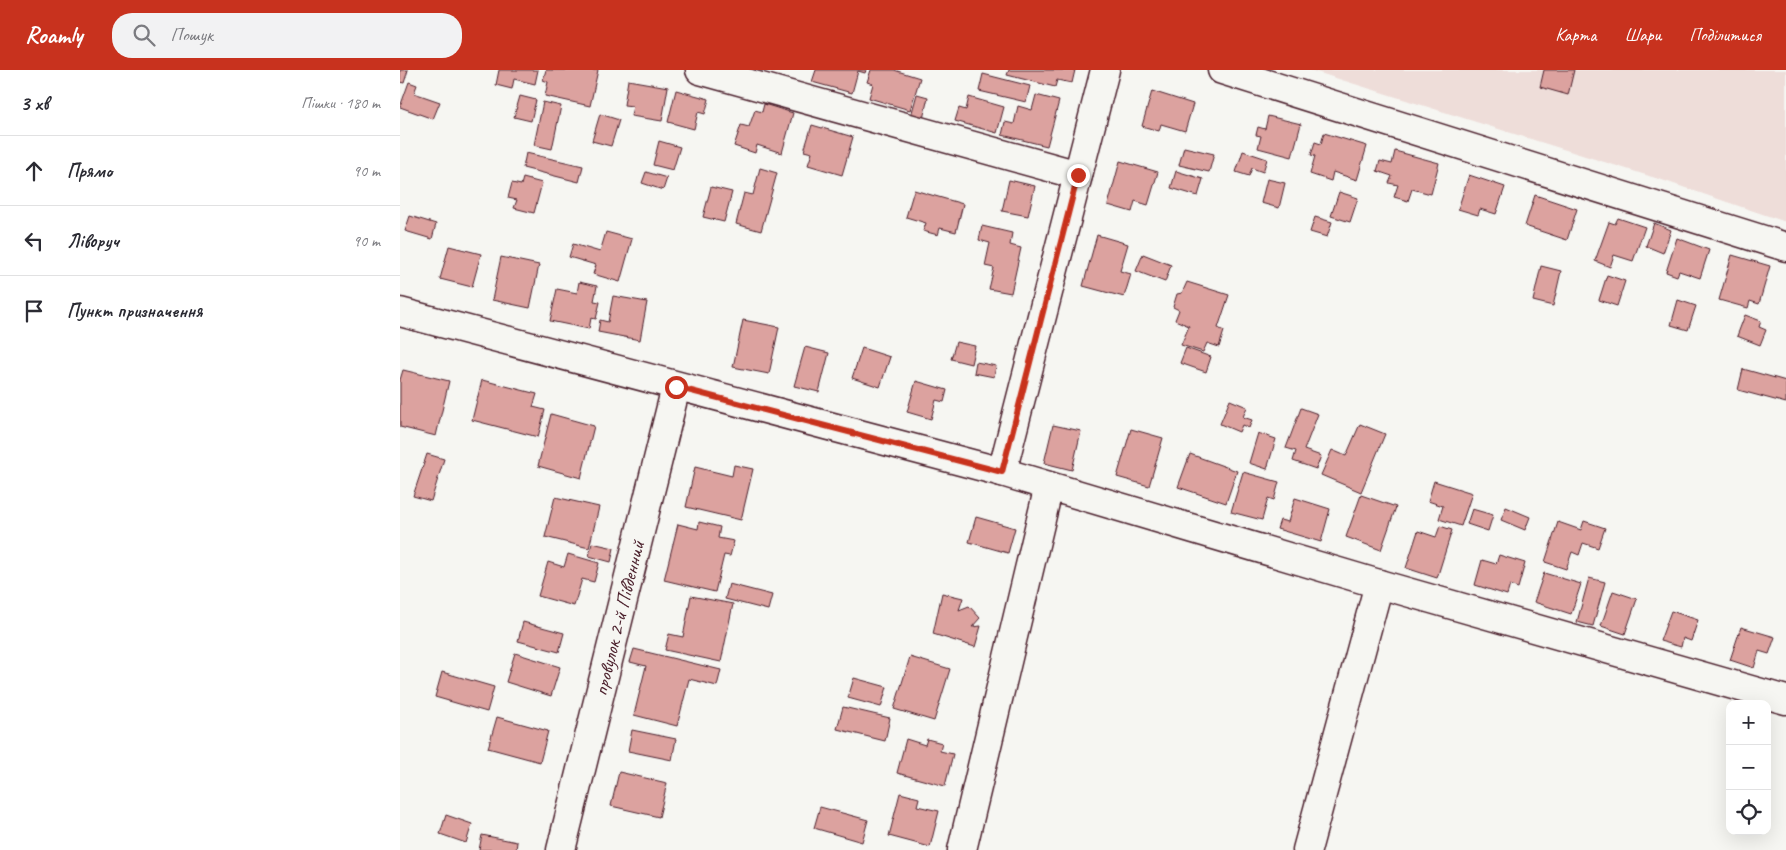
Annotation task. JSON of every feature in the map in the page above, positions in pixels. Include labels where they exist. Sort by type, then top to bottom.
[{"type":"street","points":[[700,70],[1078,175]]},
{"type":"street","points":[[1002,472],[1105,70]]},
{"type":"street","points":[[1222,70],[1786,247]]},
{"type":"street","points":[[400,312],[676,387],[1002,472],[1378,584],[1786,700]]},
{"type":"street","name":"провулок 2-й Південний","points":[[561,850],[676,387]]},
{"type":"street","points":[[962,850],[1049,486]]},
{"type":"street","points":[[1307,850],[1378,584]]},
{"type":"shaded area","points":[[1310,70],[1786,70],[1786,222],[1665,181]]},
{"type":"building","points":[[400,70],[408,70],[404,83],[400,82]]},
{"type":"building","points":[[499,70],[538,70],[535,84],[514,79],[512,89],[496,85]]},
{"type":"building","points":[[546,70],[598,70],[590,106],[545,96],[548,82],[543,80]]},
{"type":"building","points":[[816,70],[866,70],[865,73],[858,71],[852,93],[812,82]]},
{"type":"building","points":[[871,70],[894,70],[920,78],[910,110],[869,98],[873,84],[867,82]]},
{"type":"building","points":[[1009,70],[1075,70],[1072,83],[1057,80],[1055,87],[1007,75]]},
{"type":"building","points":[[1544,70],[1574,70],[1568,95],[1540,87]]},
{"type":"building","points":[[983,74],[1030,86],[1026,102],[979,91]]},
{"type":"building","points":[[628,80],[668,87],[662,121],[631,116],[633,106],[624,105]]},
{"type":"building","points":[[409,82],[417,85],[414,93],[440,102],[433,119],[400,107]]},
{"type":"building","points":[[676,90],[709,99],[705,114],[698,112],[694,129],[668,122]]},
{"type":"building","points":[[1152,91],[1193,104],[1185,131],[1161,124],[1159,131],[1142,126]]},
{"type":"building","points":[[917,94],[928,97],[923,119],[911,116]]},
{"type":"building","points":[[1036,95],[1059,101],[1047,146],[1002,135],[1005,122],[1014,124],[1018,106],[1032,110]]},
{"type":"building","points":[[520,96],[536,100],[531,121],[514,117]]},
{"type":"building","points":[[969,97],[1004,107],[997,133],[955,121],[959,108],[966,110]]},
{"type":"building","points":[[543,102],[561,106],[552,149],[534,145]]},
{"type":"building","points":[[764,104],[793,113],[782,153],[757,145],[755,153],[734,146],[741,125],[749,127],[755,110],[762,112]]},
{"type":"building","points":[[600,114],[619,120],[611,146],[592,141]]},
{"type":"building","points":[[1268,116],[1301,124],[1292,157],[1258,148],[1261,136],[1256,135],[1258,127],[1265,129]]},
{"type":"building","points":[[812,125],[853,137],[842,175],[808,165],[812,153],[804,151]]},
{"type":"building","points":[[1324,133],[1367,146],[1357,180],[1333,172],[1331,181],[1310,174],[1315,156],[1311,155],[1315,142],[1321,144]]},
{"type":"building","points":[[659,141],[680,147],[673,170],[653,165]]},
{"type":"building","points":[[1184,147],[1214,154],[1209,172],[1179,165]]},
{"type":"building","points":[[1243,151],[1267,159],[1263,172],[1252,168],[1249,176],[1236,172]]},
{"type":"building","points":[[1395,151],[1439,163],[1431,194],[1412,189],[1408,201],[1394,197],[1398,185],[1389,183],[1392,176],[1377,171],[1380,161],[1392,164]]},
{"type":"building","points":[[526,153],[583,166],[579,182],[523,168]]},
{"type":"building","points":[[1120,161],[1158,172],[1148,205],[1135,201],[1132,212],[1108,205]]},
{"type":"building","points":[[760,168],[777,173],[761,231],[736,224],[744,193],[753,195]]},
{"type":"building","points":[[1176,171],[1203,179],[1198,196],[1171,188]]},
{"type":"building","points":[[646,172],[667,178],[663,190],[642,183]]},
{"type":"building","points":[[1469,175],[1505,187],[1496,214],[1480,209],[1478,215],[1458,209]]},
{"type":"building","points":[[523,178],[542,183],[534,213],[514,208],[517,200],[508,198],[512,183],[521,185]]},
{"type":"building","points":[[1267,179],[1285,183],[1279,208],[1261,203]]},
{"type":"building","points":[[1009,180],[1035,186],[1028,216],[1002,211]]},
{"type":"building","points":[[711,187],[732,192],[724,222],[703,217]]},
{"type":"building","points":[[914,190],[963,204],[956,232],[940,228],[938,235],[923,231],[926,223],[906,217]]},
{"type":"building","points":[[1339,192],[1358,198],[1350,222],[1331,216]]},
{"type":"building","points":[[1535,195],[1577,209],[1567,240],[1525,226]]},
{"type":"building","points":[[410,216],[436,224],[432,239],[405,231]]},
{"type":"building","points":[[1315,217],[1332,222],[1327,237],[1310,232]]},
{"type":"building","points":[[1618,218],[1645,227],[1633,261],[1614,255],[1610,267],[1595,261],[1609,222],[1615,224]]},
{"type":"building","points":[[1654,223],[1671,230],[1663,253],[1646,246]]},
{"type":"building","points":[[982,226],[1012,233],[1010,245],[1021,248],[1011,293],[989,289],[994,268],[985,266],[990,243],[979,240]]},
{"type":"building","points":[[606,232],[632,239],[620,282],[593,274],[596,265],[569,257],[573,244],[600,252]]},
{"type":"building","points":[[1097,235],[1128,244],[1120,271],[1131,274],[1124,297],[1083,286]]},
{"type":"building","points":[[1677,238],[1709,250],[1700,278],[1679,271],[1677,276],[1666,272]]},
{"type":"building","points":[[449,246],[481,254],[472,287],[440,279]]},
{"type":"building","points":[[1143,254],[1171,265],[1165,282],[1136,271]]},
{"type":"building","points":[[1732,255],[1770,266],[1759,304],[1750,301],[1748,308],[1719,300]]},
{"type":"building","points":[[501,257],[539,265],[530,308],[492,300]]},
{"type":"building","points":[[1541,266],[1561,271],[1553,306],[1533,301]]},
{"type":"building","points":[[1607,275],[1625,281],[1617,306],[1599,300]]},
{"type":"building","points":[[579,282],[597,286],[594,301],[600,302],[596,319],[591,318],[589,329],[550,321],[557,289],[577,293]]},
{"type":"building","points":[[1187,282],[1229,295],[1218,328],[1224,331],[1219,347],[1207,343],[1203,352],[1181,345],[1189,326],[1175,320],[1179,310],[1173,307],[1177,294],[1182,293]]},
{"type":"building","points":[[613,296],[647,302],[640,340],[598,332],[600,320],[608,322]]},
{"type":"building","points":[[1678,300],[1696,306],[1688,330],[1671,325]]},
{"type":"building","points":[[1745,315],[1761,321],[1759,327],[1766,330],[1760,345],[1737,336]]},
{"type":"building","points":[[743,320],[779,327],[769,374],[733,367]]},
{"type":"building","points":[[956,342],[975,346],[971,364],[951,359]]},
{"type":"building","points":[[805,347],[829,353],[819,392],[794,386]]},
{"type":"building","points":[[862,348],[890,357],[880,387],[852,378]]},
{"type":"building","points":[[1186,348],[1211,357],[1206,372],[1180,363]]},
{"type":"building","points":[[976,362],[996,366],[994,377],[974,373]]},
{"type":"building","points":[[1743,369],[1786,381],[1786,403],[1738,390]]},
{"type":"building","points":[[403,370],[449,381],[436,436],[400,427],[400,380]]},
{"type":"building","points":[[482,380],[537,394],[533,407],[545,410],[538,437],[472,420]]},
{"type":"building","points":[[916,381],[947,390],[944,402],[936,400],[931,419],[907,412]]},
{"type":"building","points":[[1230,400],[1247,407],[1243,417],[1252,420],[1249,428],[1242,425],[1239,432],[1220,424]]},
{"type":"building","points":[[1301,408],[1318,414],[1304,450],[1321,456],[1316,469],[1293,461],[1296,451],[1286,448]]},
{"type":"building","points":[[551,414],[594,426],[581,478],[538,466]]},
{"type":"building","points":[[1360,424],[1385,434],[1361,492],[1321,475],[1332,450],[1346,456]]},
{"type":"building","points":[[1053,425],[1081,431],[1072,470],[1044,463]]},
{"type":"building","points":[[1131,429],[1163,438],[1149,486],[1117,477]]},
{"type":"building","points":[[1258,433],[1276,439],[1267,469],[1249,463]]},
{"type":"building","points":[[427,454],[444,459],[431,501],[413,496]]},
{"type":"building","points":[[1190,454],[1237,471],[1226,503],[1178,487]]},
{"type":"building","points":[[734,465],[753,469],[741,520],[686,507],[695,467],[732,476]]},
{"type":"building","points":[[1243,472],[1279,482],[1274,500],[1268,498],[1262,520],[1231,512]]},
{"type":"building","points":[[1434,481],[1472,493],[1461,526],[1439,519],[1443,506],[1428,501]]},
{"type":"building","points":[[1361,495],[1396,507],[1381,550],[1346,537]]},
{"type":"building","points":[[555,497],[599,507],[589,548],[545,537]]},
{"type":"building","points":[[1295,498],[1330,509],[1321,542],[1277,529],[1280,520],[1288,522]]},
{"type":"building","points":[[1506,507],[1530,517],[1525,530],[1501,520]]},
{"type":"building","points":[[1472,509],[1493,515],[1488,531],[1467,524]]},
{"type":"building","points":[[976,517],[1015,528],[1008,553],[969,542]]},
{"type":"building","points":[[1584,521],[1605,528],[1598,548],[1583,543],[1579,555],[1572,552],[1566,569],[1545,562],[1558,522],[1581,530]]},
{"type":"building","points":[[699,522],[720,527],[718,538],[734,541],[730,556],[724,555],[715,592],[664,580],[678,524],[698,529]]},
{"type":"building","points":[[1440,526],[1452,530],[1437,578],[1406,568],[1418,531],[1436,537]]},
{"type":"building","points":[[592,543],[614,548],[611,562],[589,556]]},
{"type":"building","points":[[568,554],[599,563],[594,582],[582,579],[574,606],[538,596],[548,562],[564,567]]},
{"type":"building","points":[[1499,555],[1525,563],[1518,588],[1510,585],[1507,595],[1475,585],[1482,560],[1496,564]]},
{"type":"building","points":[[1544,573],[1581,584],[1571,614],[1534,602]]},
{"type":"building","points":[[1589,578],[1605,582],[1593,626],[1577,622]]},
{"type":"building","points":[[729,584],[772,595],[768,610],[725,599]]},
{"type":"building","points":[[1613,591],[1637,599],[1625,634],[1601,626]]},
{"type":"building","points":[[942,593],[963,598],[959,610],[969,606],[980,618],[972,627],[981,626],[975,647],[933,634]]},
{"type":"building","points":[[691,596],[733,604],[721,662],[665,650],[669,634],[683,637]]},
{"type":"building","points":[[1671,611],[1698,620],[1691,641],[1683,638],[1681,647],[1660,641]]},
{"type":"building","points":[[523,622],[564,633],[559,652],[518,641]]},
{"type":"building","points":[[1741,627],[1775,637],[1769,654],[1759,651],[1754,668],[1730,660]]},
{"type":"building","points":[[634,649],[721,670],[717,686],[689,679],[677,726],[634,715],[646,666],[630,662]]},
{"type":"building","points":[[515,653],[560,667],[551,696],[506,682]]},
{"type":"building","points":[[910,657],[950,669],[934,721],[894,709]]},
{"type":"building","points":[[442,672],[494,687],[487,712],[435,697]]},
{"type":"building","points":[[854,678],[887,687],[881,707],[848,698]]},
{"type":"building","points":[[843,707],[890,718],[885,741],[837,729]]},
{"type":"building","points":[[497,717],[548,731],[540,762],[488,748]]},
{"type":"building","points":[[632,730],[676,739],[672,760],[628,751]]},
{"type":"building","points":[[906,739],[925,745],[927,739],[942,743],[940,751],[953,754],[945,786],[897,773]]},
{"type":"building","points":[[619,772],[667,783],[659,817],[611,806]]},
{"type":"building","points":[[900,793],[919,798],[917,806],[939,811],[930,847],[889,836]]},
{"type":"building","points":[[820,807],[868,820],[862,842],[814,828]]},
{"type":"building","points":[[446,815],[472,824],[466,843],[440,834]]},
{"type":"building","points":[[482,835],[517,842],[516,850],[479,850]]},
{"type":"route","points":[[676,387],[1002,472],[1078,175]]}]
